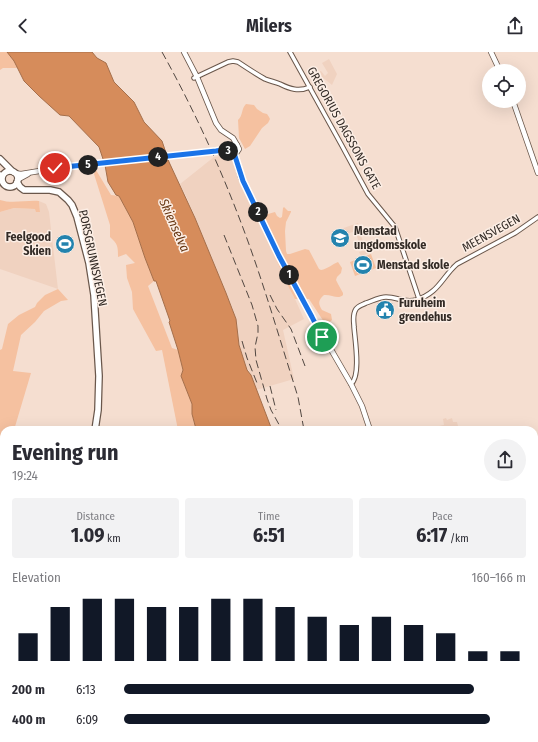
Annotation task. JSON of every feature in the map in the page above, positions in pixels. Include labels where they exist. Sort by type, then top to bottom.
[{"type":"highway","points":[[1,160],[14,172],[17,177],[16,183],[7,186],[4,184],[2,177],[4,167],[1,160]]},
{"type":"highway","points":[[2,177],[9,171],[14,172]]},
{"type":"highway","name":"PORSGRUNNSVEGEN","points":[[16,183],[24,192],[39,190],[56,191],[70,202],[77,217],[89,263],[94,295],[99,361],[98,410],[95,426]]},
{"type":"main road","points":[[181,52],[196,77]]},
{"type":"main road","points":[[14,172],[21,174],[64,167],[234,150],[239,148],[233,138],[219,128],[184,52]]},
{"type":"main road","points":[[491,52],[497,64]]},
{"type":"main road","points":[[515,108],[538,173]]},
{"type":"main road","points":[[229,135],[243,181],[276,249],[326,345],[351,384],[362,406],[369,426]]},
{"type":"main road","points":[[16,183],[20,178],[33,172]]},
{"type":"street","name":"GREGORIUS DAGSSONS GATE","points":[[290,52],[368,194],[395,227],[418,299]]},
{"type":"street","points":[[196,77],[228,62],[235,61],[266,80],[286,87],[298,90],[310,87]]},
{"type":"street","name":"MEENSVEGEN","points":[[351,384],[355,379],[357,366],[354,313],[357,308],[370,301],[385,297],[407,301],[418,299],[435,290],[454,266],[461,261],[515,233],[538,217]]},
{"type":"shaded area","points":[[0,52],[7,52],[18,68],[3,68],[0,70]]},
{"type":"shaded area","points":[[329,59],[337,74],[332,85],[322,77],[320,71],[325,76],[328,73],[322,63]]},
{"type":"shaded area","points":[[246,104],[254,105],[257,109],[267,114],[270,119],[250,146],[245,149],[239,138],[238,120],[241,117],[243,108]]},
{"type":"shaded area","points":[[228,155],[233,156],[238,176],[304,319],[283,330],[294,379],[256,390],[249,370],[247,370],[233,323],[236,322],[233,309],[202,236],[196,228],[199,226],[180,184],[214,157]]},
{"type":"shaded area","points":[[96,170],[111,195],[119,196],[133,222],[154,281],[148,286],[172,348],[178,350],[183,370],[181,376],[192,404],[192,414],[196,426],[177,426],[162,350],[156,351],[133,309],[132,292],[127,278],[126,265],[135,263],[126,254],[118,257],[117,246],[110,237],[110,225],[94,174]]},
{"type":"shaded area","points":[[0,200],[9,202],[39,201],[40,212],[36,212],[35,209],[14,208],[0,212]]},
{"type":"shaded area","points":[[39,201],[46,204],[49,212],[58,289],[0,269],[0,212],[14,208],[35,209],[40,212]]},
{"type":"shaded area","points":[[284,207],[288,211],[291,211],[286,222],[285,231],[287,254],[305,249],[309,250],[319,269],[321,270],[328,268],[338,262],[342,268],[341,273],[336,280],[343,295],[337,297],[324,295],[320,300],[319,304],[322,310],[331,314],[332,320],[326,325],[309,299],[295,299],[254,211],[261,209],[268,214],[275,212],[280,218],[282,217]]},
{"type":"shaded area","name":"Menstad ungdomsskole","points":[[358,223],[366,250],[368,249],[369,253],[361,256],[359,252],[362,251],[355,231],[347,234],[346,232],[341,234],[344,243],[340,244],[335,231]]},
{"type":"shaded area","name":"Menstad skole","points":[[371,254],[376,268],[355,276],[350,262]]},
{"type":"shaded area","points":[[58,289],[68,300],[61,301],[44,311],[21,335],[13,371],[31,373],[15,426],[0,426],[0,350],[2,349],[8,324],[19,315],[35,307],[45,295]]},
{"type":"shaded area","points":[[446,418],[447,420],[452,418],[453,422],[457,422],[458,426],[439,426],[444,425],[443,419]]},
{"type":"water","name":"Skienselva","points":[[7,52],[92,52],[97,58],[106,63],[114,82],[134,102],[144,122],[162,141],[169,162],[195,218],[236,319],[239,345],[247,370],[251,375],[270,426],[195,426],[192,414],[192,404],[181,376],[183,370],[169,322],[170,321],[156,281],[154,281],[145,258],[133,222],[119,196],[116,195],[108,182],[105,165],[99,147],[69,116],[60,115],[24,81],[14,61]]},
{"type":"railway","points":[[162,52],[204,134],[240,220],[261,280],[298,397],[303,426]]},
{"type":"railway","points":[[224,235],[252,305],[258,326],[255,347],[256,360],[267,399],[280,426]]},
{"type":"railway","points":[[270,295],[277,309],[291,329],[305,366]]},
{"type":"railway","points":[[242,341],[257,383]]},
{"type":"railway","points":[[270,386],[276,410]]},
{"type":"place","name":"Menstad ungdomsskole","points":[[340,238]]},
{"type":"place","name":"Feelgood Skien","points":[[65,244]]},
{"type":"place","name":"Menstad skole","points":[[363,265]]},
{"type":"place","name":"Furuheim grendehus","points":[[385,310]]},
{"type":"route","points":[[55,168],[222,150],[234,153],[243,181],[286,270],[322,337]]}]
